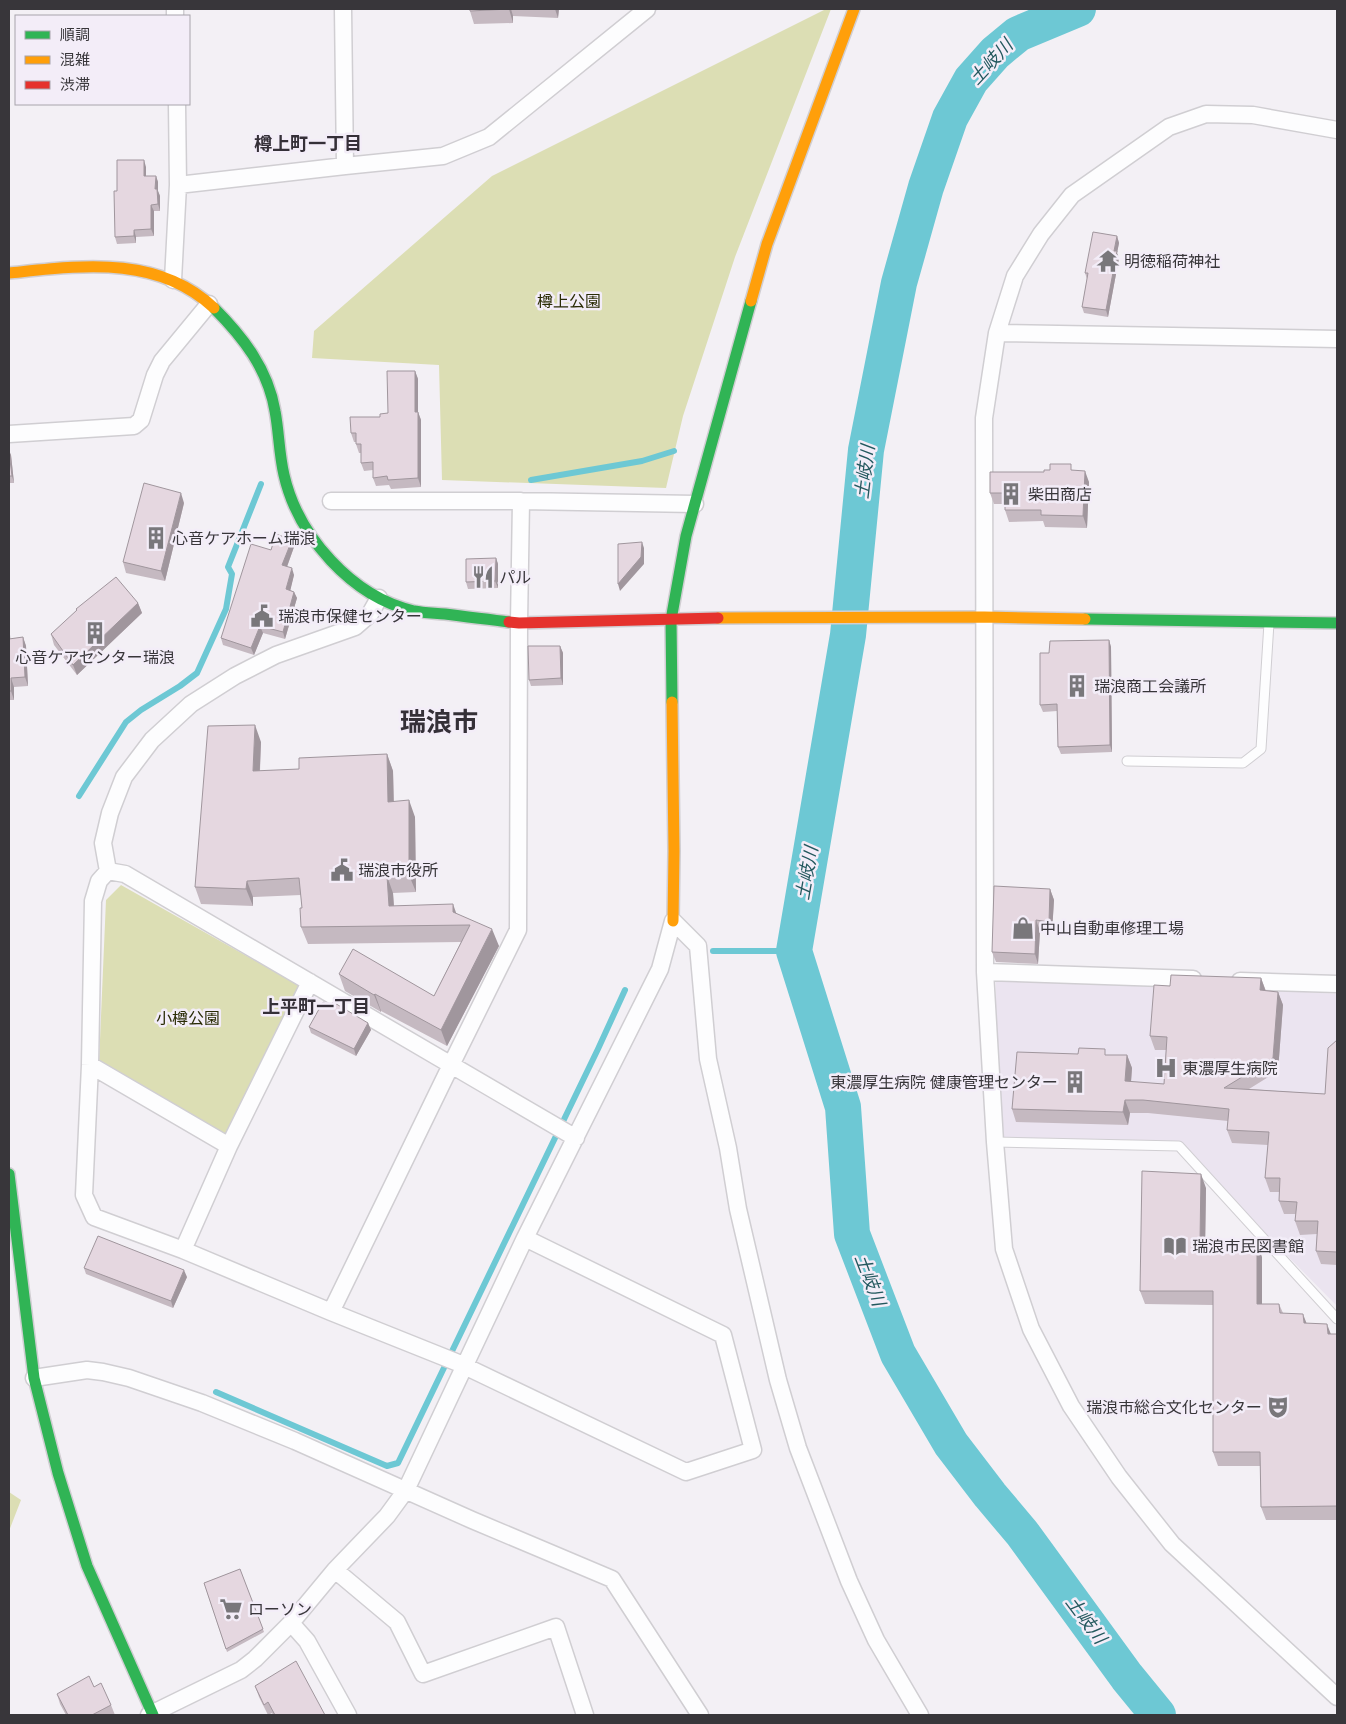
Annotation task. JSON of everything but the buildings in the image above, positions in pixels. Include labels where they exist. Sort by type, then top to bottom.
[{"type":"street","points":[[343,9],[344,166]]},
{"type":"street","points":[[9,1174],[34,1378],[62,1489],[87,1566],[151,1715],[241,1670],[255,1659],[291,1623],[336,1570],[388,1516],[406,1490],[460,1364],[525,1238],[566,1132],[660,969],[673,921],[671,620],[686,536],[767,244],[854,9]]},
{"type":"street","points":[[178,185],[443,156],[489,137],[642,11]]},
{"type":"street","points":[[173,280],[178,185],[177,105]]},
{"type":"street","points":[[1337,130],[1252,115],[1206,114],[1169,127],[1072,195],[1041,234],[1015,276],[997,333],[984,418],[985,972],[995,1142],[1004,1249],[1031,1329],[1071,1406],[1119,1477],[1172,1544],[1337,1697]]},
{"type":"street","points":[[9,273],[106,266],[143,272],[173,280],[209,304],[234,328],[251,350],[266,378],[275,409],[284,475],[295,506],[322,552],[350,578],[379,598],[414,611],[519,623],[704,618],[950,617],[1337,623]]},
{"type":"street","points":[[9,434],[134,426],[141,420],[155,375],[162,361],[209,304]]},
{"type":"street","points":[[997,333],[1337,338]]},
{"type":"street","points":[[331,501],[521,501],[695,504]]},
{"type":"street","points":[[331,1312],[518,930],[521,501]]},
{"type":"street","points":[[108,871],[103,843],[110,813],[124,778],[152,740],[191,704],[235,676],[276,655],[355,627],[370,614],[379,598]]},
{"type":"street","points":[[108,871],[125,874],[566,1132]]},
{"type":"street","points":[[108,871],[99,881],[93,901],[90,1065],[84,1195],[94,1217],[183,1250],[440,1355],[686,1472],[753,1450],[723,1335],[525,1238]]},
{"type":"street","points":[[673,921],[698,946],[708,1059],[728,1148],[742,1228],[778,1380],[798,1448],[849,1581],[876,1640],[920,1715]]},
{"type":"street","points":[[985,972],[1337,984]]},
{"type":"street","points":[[183,1250],[229,1146],[310,982]]},
{"type":"street","points":[[90,1065],[229,1146]]},
{"type":"street","points":[[34,1378],[87,1370],[103,1372],[129,1378],[202,1403],[295,1441],[612,1578],[700,1715]]},
{"type":"street","points":[[336,1570],[397,1622],[423,1674],[556,1627],[585,1715]]},
{"type":"street","points":[[291,1623],[307,1641],[348,1715]]},
{"type":"lane","points":[[1127,761],[1243,763],[1261,749],[1269,622]]},
{"type":"lane","points":[[995,1142],[1179,1146],[1337,1319]]},
{"type":"shaded area","name":"東濃厚生病院","points":[[996,973],[1337,994],[1337,1306],[1179,1146],[995,1142]]},
{"type":"green space","name":"樽上公園","points":[[826,9],[831,9],[735,257],[683,416],[666,488],[442,480],[439,365],[312,358],[314,331],[492,176]]},
{"type":"green space","name":"小樽公園","points":[[121,885],[300,986],[225,1134],[99,1063],[106,900]]},
{"type":"green space","points":[[9,1492],[21,1500],[9,1531]]},
{"type":"waterway","name":"土岐川","points":[[1078,9],[1018,34],[995,53],[971,80],[950,118],[926,187],[899,283],[866,450],[848,635],[794,951],[843,1107],[852,1234],[898,1354],[951,1444],[1022,1533],[1127,1677],[1158,1715]]},
{"type":"waterway","points":[[531,480],[642,461],[674,451]]},
{"type":"waterway","points":[[79,796],[126,722],[197,673],[226,609],[232,574],[228,567],[261,484]]},
{"type":"waterway","points":[[713,951],[794,951]]},
{"type":"waterway","points":[[216,1392],[387,1466],[398,1463],[625,990]]},
{"type":"traffic: fast","points":[[672,702],[671,620],[686,536],[751,301]]},
{"type":"traffic: fast","points":[[214,308],[244,342],[267,381],[272,396],[282,467],[291,498],[315,541],[331,561],[349,578],[391,604],[418,612],[509,622]]},
{"type":"traffic: fast","points":[[1085,619],[1337,623]]},
{"type":"traffic: fast","points":[[9,1174],[34,1378],[58,1473],[87,1566],[153,1715]]},
{"type":"traffic: slow","points":[[751,301],[767,244],[854,9]]},
{"type":"traffic: slow","points":[[9,273],[90,267],[143,271],[168,279],[192,291],[214,308]]},
{"type":"traffic: slow","points":[[718,618],[984,617],[1085,619]]},
{"type":"traffic: slow","points":[[672,702],[673,921]]},
{"type":"traffic: jam","points":[[509,622],[718,618]]},
{"type":"place","name":"明徳稲荷神社","points":[[1108,261]]},
{"type":"place","name":"柴田商店","points":[[1011,494]]},
{"type":"place","name":"心音ケアホーム瑞浪","points":[[156,538]]},
{"type":"place","name":"パル","points":[[483,577]]},
{"type":"place","name":"瑞浪市保健センター","points":[[262,616]]},
{"type":"place","name":"心音ケアセンター瑞浪","points":[[95,633]]},
{"type":"place","name":"瑞浪商工会議所","points":[[1077,686]]},
{"type":"place","name":"瑞浪市役所","points":[[342,870]]},
{"type":"place","name":"中山自動車修理工場","points":[[1023,928]]},
{"type":"place","name":"東濃厚生病院","points":[[1166,1068]]},
{"type":"place","name":"東濃厚生病院 健康管理センター","points":[[1075,1082]]},
{"type":"place","name":"瑞浪市民図書館","points":[[1175,1246]]},
{"type":"place","name":"瑞浪市総合文化センター","points":[[1278,1407]]},
{"type":"place","name":"ローソン","points":[[231,1609]]},
{"type":"district","name":"樽上町一丁目","points":[[308,144]]},
{"type":"district","name":"瑞浪市","points":[[439,722]]},
{"type":"district","name":"上平町一丁目","points":[[316,1007]]}]
